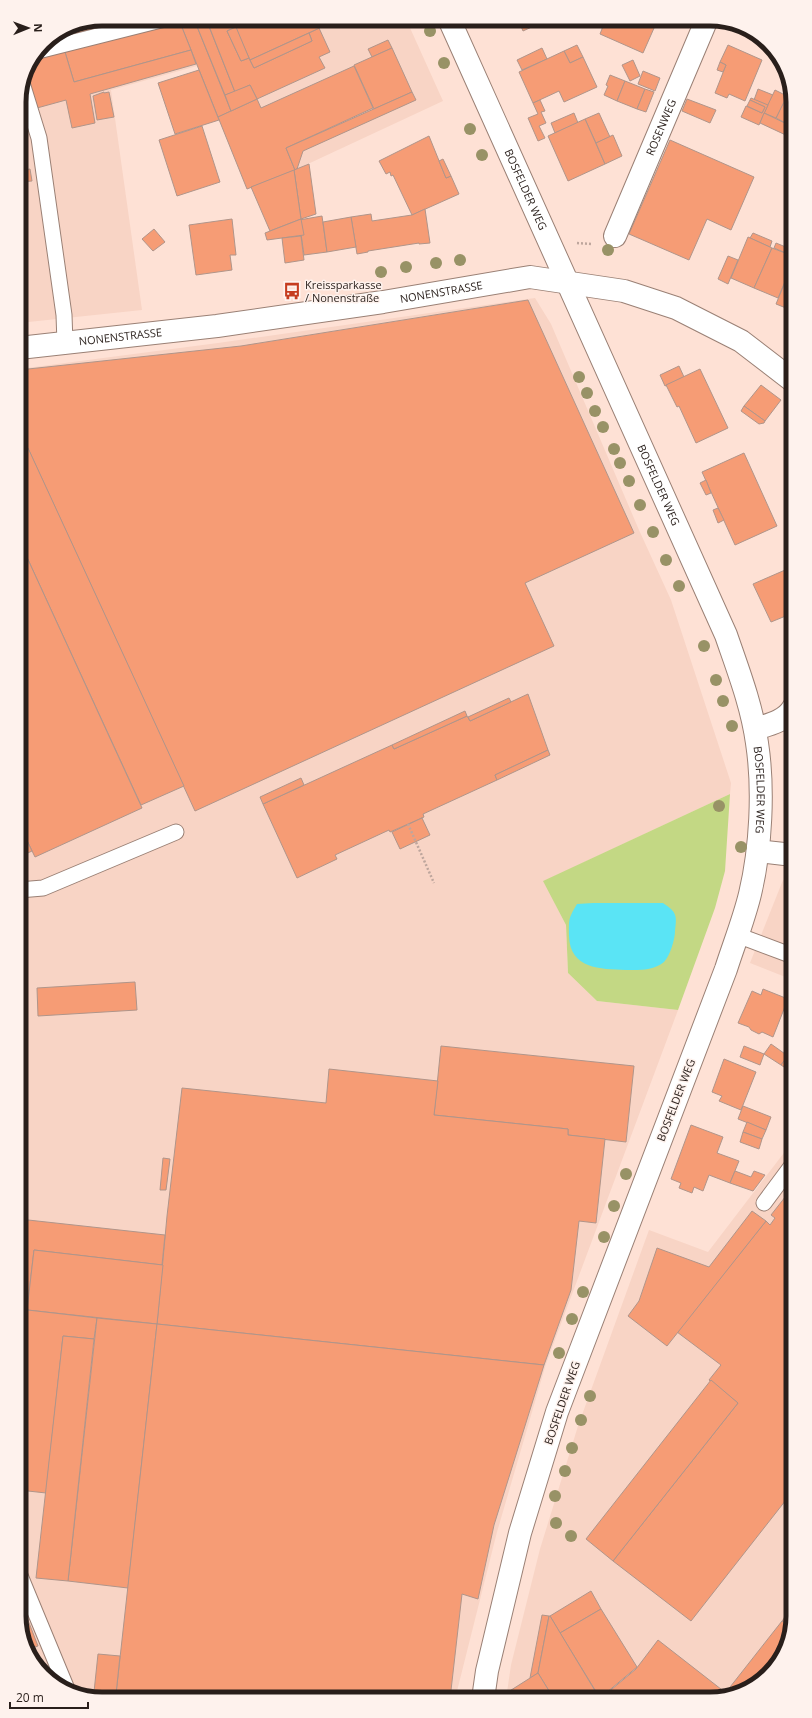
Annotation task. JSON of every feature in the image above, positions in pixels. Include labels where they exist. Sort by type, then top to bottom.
[{"type":"street","name":"BOSFELDER WEG","points":[[451,26],[726,635],[741,676],[755,729],[758,744],[761,801],[758,852],[750,894],[726,969],[557,1412],[520,1533],[487,1671],[484,1692]]},
{"type":"street","name":"ROSENWEG","points":[[615,236],[705,26]]},
{"type":"street","name":"NONENSTRASSE","points":[[26,347],[217,326],[383,302],[530,277],[624,291],[676,308],[741,341],[786,376]]},
{"type":"street","points":[[755,729],[771,724],[786,716]]},
{"type":"street","points":[[758,852],[786,854]]},
{"type":"lane","points":[[47,50],[137,26]]},
{"type":"lane","points":[[26,97],[38,138],[64,315],[65,343]]},
{"type":"lane","points":[[26,889],[43,888],[176,832]]},
{"type":"lane","points":[[737,935],[786,953]]},
{"type":"lane","points":[[764,1203],[786,1173]]},
{"type":"lane","points":[[26,1590],[65,1682]]},
{"type":"path","points":[[574,243],[596,244],[602,231],[615,236]]},
{"type":"path","points":[[408,824],[434,883]]},
{"type":"shaded area","points":[[97,26],[409,26],[443,101],[295,170],[247,189],[197,66],[111,90],[142,310],[26,322],[26,97],[29,82],[36,64],[48,48],[68,34],[87,27]]},
{"type":"shaded area","points":[[535,298],[551,324],[639,530],[671,600],[731,783],[730,794],[544,881],[566,925],[568,973],[597,1001],[678,1010],[546,1364],[497,1532],[457,1692],[87,1691],[68,1684],[45,1666],[36,1654],[27,1631],[26,368],[218,343]]},
{"type":"shaded area","points":[[783,880],[786,880],[786,977],[750,963]]},
{"type":"shaded area","points":[[786,1150],[786,1616],[785,1631],[778,1650],[760,1673],[744,1684],[725,1691],[507,1692],[511,1665],[540,1549],[578,1426],[649,1230],[708,1252]]},
{"type":"green space","points":[[730,794],[725,871],[715,908],[678,1010],[597,1001],[568,973],[566,925],[543,881]]},
{"type":"water","points":[[663,903],[668,906],[675,915],[676,922],[673,943],[664,962],[655,967],[646,969],[616,970],[597,968],[581,961],[575,955],[571,947],[569,936],[570,919],[577,904]]},
{"type":"building","points":[[97,26],[109,26],[61,38],[78,30]]},
{"type":"building","points":[[156,26],[65,52],[74,82],[191,50],[196,64],[90,94],[95,123],[72,128],[66,100],[37,108],[29,81],[36,64],[52,45]]},
{"type":"building","points":[[158,26],[181,26],[191,50],[74,82],[65,52]]},
{"type":"building","points":[[181,26],[197,26],[231,111],[218,117]]},
{"type":"building","points":[[197,26],[209,26],[235,92],[225,95]]},
{"type":"building","points":[[209,26],[236,26],[227,31],[241,61],[249,58],[254,68],[312,41],[309,33],[319,28],[330,52],[319,57],[325,68],[257,99],[250,85],[235,92]]},
{"type":"building","points":[[234,26],[324,26],[250,60]]},
{"type":"building","points":[[521,26],[534,26],[523,31]]},
{"type":"building","points":[[603,26],[655,26],[643,53],[600,34]]},
{"type":"building","points":[[236,27],[249,58],[241,61],[227,31]]},
{"type":"building","points":[[309,33],[312,41],[254,68],[250,60]]},
{"type":"building","points":[[388,40],[392,48],[372,57],[368,49]]},
{"type":"building","points":[[577,45],[583,57],[570,63],[564,51]]},
{"type":"building","points":[[728,45],[762,60],[745,101],[729,94],[727,98],[715,93],[726,65],[720,62]]},
{"type":"building","points":[[392,48],[412,92],[374,109],[354,65]]},
{"type":"building","points":[[542,48],[547,59],[522,70],[517,60]]},
{"type":"building","points":[[564,51],[570,63],[583,57],[597,87],[564,102],[559,91],[533,103],[519,72]]},
{"type":"building","points":[[633,60],[640,76],[630,81],[622,65]]},
{"type":"building","points":[[720,62],[726,65],[723,72],[717,70]]},
{"type":"building","points":[[354,66],[373,108],[286,148],[295,170],[247,189],[218,117],[257,99],[261,108]]},
{"type":"building","points":[[199,70],[219,120],[175,134],[158,83]]},
{"type":"building","points":[[643,71],[660,78],[655,91],[638,84]]},
{"type":"building","points":[[610,75],[625,81],[617,101],[604,95],[608,86],[606,85]]},
{"type":"building","points":[[625,81],[645,89],[637,109],[617,101]]},
{"type":"building","points":[[250,85],[257,99],[231,111],[225,95]]},
{"type":"building","points":[[645,89],[654,92],[646,112],[637,109]]},
{"type":"building","points":[[758,89],[773,95],[769,106],[754,100]]},
{"type":"building","points":[[775,90],[785,95],[786,99],[776,118],[764,113]]},
{"type":"building","points":[[104,92],[109,92],[114,117],[97,120],[93,96]]},
{"type":"building","points":[[412,92],[416,100],[303,151],[297,169],[295,170],[286,148]]},
{"type":"building","points":[[751,98],[768,105],[759,125],[741,117],[746,106],[762,113],[765,107],[750,100]]},
{"type":"building","points":[[786,98],[786,123],[776,118]]},
{"type":"building","points":[[687,99],[716,110],[710,123],[682,111]]},
{"type":"building","points":[[540,100],[545,111],[541,112],[546,123],[539,126],[545,138],[538,141],[528,118],[538,114],[533,103]]},
{"type":"building","points":[[750,100],[765,107],[762,113],[747,106]]},
{"type":"building","points":[[574,113],[578,123],[555,133],[551,123]]},
{"type":"building","points":[[599,113],[610,137],[596,143],[585,119]]},
{"type":"building","points":[[764,113],[786,124],[786,135],[760,123]]},
{"type":"building","points":[[585,119],[605,164],[568,181],[548,136]]},
{"type":"building","points":[[202,126],[220,182],[177,196],[159,140]]},
{"type":"building","points":[[613,135],[622,156],[605,164],[596,143]]},
{"type":"building","points":[[429,136],[446,178],[451,176],[459,194],[412,215],[393,175],[391,176],[390,172],[386,174],[379,161]]},
{"type":"building","points":[[670,140],[754,177],[731,230],[707,219],[689,260],[629,234]]},
{"type":"building","points":[[443,159],[451,176],[446,178],[439,161]]},
{"type":"building","points":[[309,164],[316,214],[301,219],[294,170]]},
{"type":"building","points":[[30,169],[32,181],[26,181],[26,170]]},
{"type":"building","points":[[294,170],[301,219],[270,231],[251,187]]},
{"type":"building","points":[[425,209],[430,243],[419,243],[357,254],[351,217],[371,214],[372,221],[412,215]]},
{"type":"building","points":[[322,216],[327,252],[304,255],[299,220]]},
{"type":"building","points":[[351,217],[356,247],[327,252],[323,222]]},
{"type":"building","points":[[232,219],[236,255],[230,255],[232,270],[196,275],[189,225]]},
{"type":"building","points":[[301,219],[304,235],[267,240],[265,233]]},
{"type":"building","points":[[154,229],[165,242],[153,251],[142,239]]},
{"type":"building","points":[[753,233],[772,241],[770,247],[750,238]]},
{"type":"building","points":[[301,236],[304,260],[285,263],[282,238]]},
{"type":"building","points":[[748,237],[772,248],[754,288],[731,278]]},
{"type":"building","points":[[776,243],[786,247],[786,253],[774,248]]},
{"type":"building","points":[[772,248],[786,253],[786,279],[778,298],[754,288]]},
{"type":"building","points":[[728,256],[738,260],[728,284],[718,279]]},
{"type":"building","points":[[786,280],[786,308],[776,304]]},
{"type":"building","points":[[528,300],[634,533],[525,583],[554,646],[195,811],[26,444],[26,369],[241,346]]},
{"type":"building","points":[[679,366],[684,377],[665,386],[660,375]]},
{"type":"building","points":[[700,369],[728,428],[696,443],[679,406],[677,407],[666,385]]},
{"type":"building","points":[[761,385],[781,400],[765,421],[744,406]]},
{"type":"building","points":[[744,406],[765,421],[764,423],[759,424],[741,411]]},
{"type":"building","points":[[28,448],[184,786],[141,805],[26,555],[26,449]]},
{"type":"building","points":[[744,453],[777,526],[735,545],[702,472]]},
{"type":"building","points":[[706,480],[711,493],[706,495],[700,483]]},
{"type":"building","points":[[718,508],[724,520],[718,523],[713,510]]},
{"type":"building","points":[[26,555],[142,808],[35,857],[26,838]]},
{"type":"building","points":[[786,570],[786,616],[771,622],[753,584]]},
{"type":"building","points":[[528,694],[548,750],[495,775],[497,780],[423,814],[424,817],[390,832],[389,830],[335,855],[337,859],[297,878],[263,804],[392,745],[394,749],[467,716],[470,721]]},
{"type":"building","points":[[509,698],[511,702],[470,721],[468,717]]},
{"type":"building","points":[[465,711],[467,716],[394,749],[392,745]]},
{"type":"building","points":[[548,750],[550,755],[497,780],[495,775]]},
{"type":"building","points":[[301,778],[304,785],[263,804],[260,797]]},
{"type":"building","points":[[422,818],[430,835],[400,849],[392,832]]},
{"type":"building","points":[[26,839],[32,851],[26,854]]},
{"type":"building","points":[[135,982],[137,1010],[38,1016],[37,988]]},
{"type":"building","points":[[763,989],[786,998],[786,1004],[773,1037],[762,1032],[759,1034],[751,1030],[749,1027],[738,1023],[752,991],[761,995]]},
{"type":"building","points":[[771,1044],[786,1055],[786,1059],[781,1065],[764,1054]]},
{"type":"building","points":[[441,1046],[634,1066],[626,1142],[568,1135],[568,1129],[434,1115]]},
{"type":"building","points":[[744,1046],[764,1054],[760,1065],[740,1057]]},
{"type":"building","points":[[786,1058],[786,1068],[781,1065]]},
{"type":"building","points":[[724,1059],[756,1072],[741,1110],[719,1101],[722,1096],[712,1092]]},
{"type":"building","points":[[329,1069],[438,1081],[434,1115],[568,1129],[568,1135],[605,1139],[596,1223],[579,1221],[571,1290],[544,1365],[157,1324],[167,1216],[182,1088],[326,1103]]},
{"type":"building","points":[[743,1106],[771,1117],[766,1130],[738,1119]]},
{"type":"building","points":[[747,1122],[766,1130],[762,1139],[743,1132]]},
{"type":"building","points":[[691,1125],[723,1137],[717,1153],[739,1161],[730,1183],[709,1175],[703,1191],[694,1187],[692,1193],[679,1188],[681,1183],[671,1179]]},
{"type":"building","points":[[743,1132],[762,1139],[759,1149],[740,1142]]},
{"type":"building","points":[[163,1158],[170,1159],[166,1190],[160,1190]]},
{"type":"building","points":[[735,1171],[751,1177],[754,1171],[765,1175],[753,1191],[730,1183]]},
{"type":"building","points":[[786,1196],[786,1500],[691,1621],[613,1561],[738,1403],[709,1380],[721,1365],[677,1332],[766,1221],[770,1225],[775,1218],[771,1215]]},
{"type":"building","points":[[752,1211],[766,1221],[667,1346],[628,1316],[639,1301],[657,1248],[709,1267]]},
{"type":"building","points":[[26,1220],[165,1235],[162,1265],[34,1250],[27,1310]]},
{"type":"building","points":[[34,1250],[163,1265],[157,1324],[27,1310]]},
{"type":"building","points":[[26,1310],[97,1318],[94,1339],[63,1336],[46,1493],[26,1491]]},
{"type":"building","points":[[97,1318],[157,1324],[128,1588],[68,1581]]},
{"type":"building","points":[[157,1324],[544,1365],[494,1525],[478,1599],[462,1594],[451,1692],[116,1692]]},
{"type":"building","points":[[63,1336],[94,1339],[68,1581],[36,1578]]},
{"type":"building","points":[[711,1380],[738,1403],[613,1561],[586,1539]]},
{"type":"building","points":[[591,1591],[601,1609],[560,1633],[550,1616]]},
{"type":"building","points":[[601,1609],[637,1667],[607,1692],[596,1692],[560,1633]]},
{"type":"building","points":[[26,1615],[38,1646],[33,1648],[30,1640],[27,1631]]},
{"type":"building","points":[[542,1615],[549,1616],[538,1673],[530,1678]]},
{"type":"building","points":[[550,1616],[596,1692],[550,1692],[538,1673]]},
{"type":"building","points":[[786,1616],[785,1623],[782,1621]]},
{"type":"building","points":[[782,1621],[785,1623],[785,1631],[778,1650],[767,1666],[744,1684],[728,1690]]},
{"type":"building","points":[[658,1640],[723,1691],[608,1692],[636,1669]]},
{"type":"building","points":[[98,1654],[120,1656],[116,1692],[94,1692]]},
{"type":"building","points":[[538,1673],[550,1692],[508,1692]]},
{"type":"place","name":"Kreissparkasse / Nonenstraße","points":[[292,291]]}]
